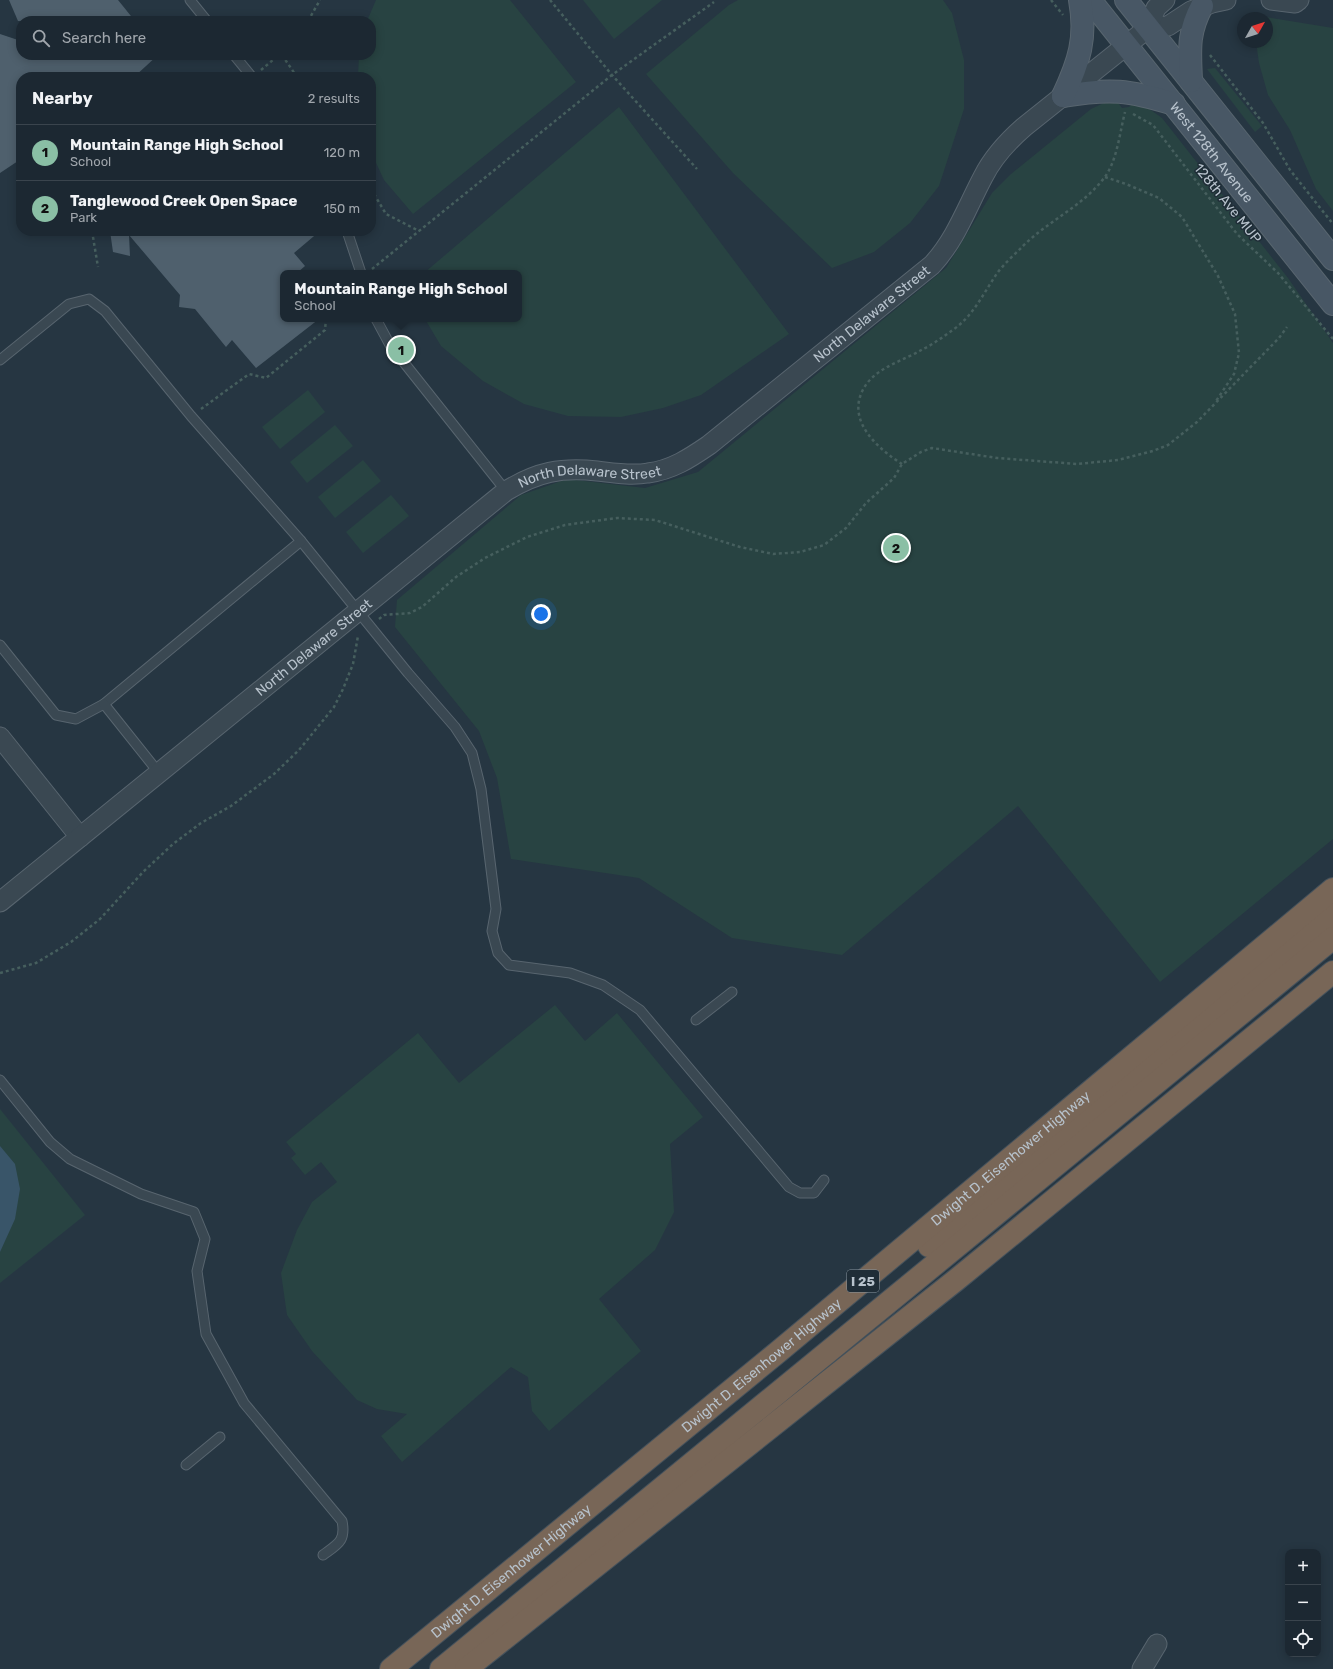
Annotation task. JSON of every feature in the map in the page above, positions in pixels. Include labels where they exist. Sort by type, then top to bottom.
[{"type":"highway","name":"Dwight D. Eisenhower Highway","points":[[390,1669],[778,1352],[1333,888]]},
{"type":"highway","points":[[412,1669],[1333,914]]},
{"type":"highway","points":[[441,1669],[1333,938]]},
{"type":"highway","points":[[466,1669],[950,1284],[1333,972]]},
{"type":"main road","points":[[1063,96],[1076,70],[1082,45],[1083,20],[1080,0]]},
{"type":"main road","name":"West 128th Avenue","points":[[1090,0],[1333,304]]},
{"type":"main road","name":"West 128th Avenue","points":[[1126,0],[1333,259]]},
{"type":"main road","points":[[1191,82],[1190,38],[1194,23],[1202,6]]},
{"type":"main road","points":[[1063,96],[1092,91],[1117,90],[1144,95],[1174,104]]},
{"type":"street","name":"North Delaware Street","points":[[0,902],[506,491],[530,477],[552,471],[580,470],[636,474],[660,471],[679,464],[699,452],[932,265],[949,245],[983,177],[998,154],[1015,135],[1148,28],[1156,8],[1165,0]]},
{"type":"street","points":[[1148,28],[1168,26],[1202,6],[1226,0]]},
{"type":"street","points":[[1271,0],[1295,3],[1299,0]]},
{"type":"street","points":[[0,737],[80,837]]},
{"type":"street","points":[[1142,1669],[1157,1644]]},
{"type":"lane","points":[[190,0],[203,16]]},
{"type":"lane","points":[[239,60],[252,72]]},
{"type":"lane","points":[[349,236],[360,270]]},
{"type":"lane","points":[[0,360],[69,304],[89,300],[105,311],[191,416],[301,541],[408,673],[455,727],[472,753],[481,788],[496,909],[492,931],[498,952],[509,965],[570,973],[603,985],[634,1006],[645,1016],[789,1187],[800,1193],[814,1193],[824,1180]]},
{"type":"lane","points":[[378,322],[390,345],[506,491]]},
{"type":"lane","points":[[0,645],[56,715],[76,719],[104,704],[272,563],[301,541]]},
{"type":"lane","points":[[104,704],[159,773]]},
{"type":"lane","points":[[696,1020],[732,992]]},
{"type":"lane","points":[[0,1080],[50,1142],[70,1159],[141,1194],[194,1212],[205,1239],[197,1271],[206,1334],[244,1403],[342,1521],[344,1532],[340,1542],[323,1555]]},
{"type":"lane","points":[[186,1465],[220,1437]]},
{"type":"path","points":[[311,16],[320,0]]},
{"type":"path","points":[[550,0],[612,75],[697,169]]},
{"type":"path","points":[[371,270],[612,75],[714,2]]},
{"type":"path","points":[[1206,50],[1264,122],[1290,170],[1333,224]]},
{"type":"path","points":[[259,72],[273,60]]},
{"type":"path","points":[[285,60],[294,72]]},
{"type":"path","name":"128th Ave MUP","points":[[1105,177],[1113,161],[1126,109],[1153,125],[1237,234],[1278,273],[1333,339]]},
{"type":"path","points":[[902,464],[886,454],[873,441],[864,427],[858,411],[861,394],[870,380],[888,366],[923,350],[955,328],[970,314],[999,271],[1024,244],[1085,197],[1105,177],[1159,198],[1182,217],[1218,276],[1235,314],[1239,353],[1234,374],[1212,406]]},
{"type":"path","points":[[376,197],[386,214],[419,231]]},
{"type":"path","points":[[93,236],[98,267]]},
{"type":"path","points":[[191,416],[249,374],[266,378],[325,330],[326,322]]},
{"type":"path","points":[[384,615],[410,613],[422,607],[456,578],[485,558],[527,536],[565,525],[617,518],[655,520],[740,547],[773,554],[800,552],[824,545],[846,528],[866,503],[894,478],[902,464],[921,452],[932,448],[997,458],[1077,464],[1118,460],[1153,451],[1168,445],[1192,427],[1279,338],[1287,327]]},
{"type":"path","points":[[0,973],[36,963],[71,942],[100,919],[143,872],[173,844],[201,823],[231,806],[279,769],[299,750],[334,707],[344,689],[353,664],[356,637]]},
{"type":"green space","points":[[376,0],[510,0],[576,82],[413,214],[384,180],[376,163],[376,72],[358,72],[359,60],[376,60],[376,16],[369,16]]},
{"type":"green space","points":[[583,0],[662,0],[614,39]]},
{"type":"green space","points":[[738,0],[943,0],[952,13],[964,60],[964,109],[939,186],[910,223],[874,252],[832,268],[733,173],[646,74],[729,5]]},
{"type":"green space","points":[[1273,18],[1333,28],[1333,211],[1316,189],[1290,130],[1268,95],[1259,63],[1257,48],[1273,48]]},
{"type":"green space","points":[[1215,68],[1262,126],[1255,132],[1207,69]]},
{"type":"green space","points":[[1116,100],[1122,108],[1129,107],[1135,101],[1162,118],[1288,278],[1333,343],[1333,839],[1160,982],[1018,806],[842,955],[732,938],[639,878],[511,859],[497,778],[479,731],[395,627],[397,600],[521,495],[567,479],[645,488],[698,472],[946,268],[992,193],[1011,174],[1091,109],[1108,101]]},
{"type":"green space","points":[[619,107],[789,334],[701,395],[663,408],[621,417],[568,416],[524,404],[483,381],[441,346],[427,322],[522,322],[522,270],[428,270]]},
{"type":"green space","points":[[308,390],[325,412],[280,449],[262,427]]},
{"type":"green space","points":[[335,425],[353,446],[307,483],[290,462]]},
{"type":"green space","points":[[363,460],[381,481],[335,518],[318,497]]},
{"type":"green space","points":[[391,495],[409,516],[363,553],[346,532]]},
{"type":"green space","points":[[555,1005],[585,1041],[617,1013],[703,1117],[670,1144],[674,1212],[655,1250],[599,1299],[641,1351],[549,1431],[532,1411],[528,1377],[511,1367],[402,1462],[381,1436],[407,1414],[377,1409],[357,1400],[312,1351],[287,1315],[281,1273],[297,1230],[312,1202],[337,1182],[321,1162],[305,1175],[291,1158],[296,1154],[286,1142],[418,1033],[459,1083]]},
{"type":"green space","points":[[0,1109],[85,1215],[0,1283]]},
{"type":"water","points":[[0,1146],[15,1164],[20,1189],[15,1219],[0,1252]]},
{"type":"building","points":[[9,0],[118,0],[131,16],[16,16]]},
{"type":"building","points":[[0,34],[16,39],[16,60],[153,60],[139,72],[16,72],[16,162],[0,173]]},
{"type":"building","points":[[111,236],[129,236],[130,256],[113,252]]},
{"type":"building","points":[[130,236],[314,236],[294,253],[305,266],[300,270],[280,270],[280,322],[315,322],[256,368],[232,340],[226,347],[195,309],[179,307],[180,295]]},
{"type":"place","name":"Mountain Range High School","points":[[401,350]]},
{"type":"place","name":"Tanglewood Creek Open Space","points":[[896,548]]}]
